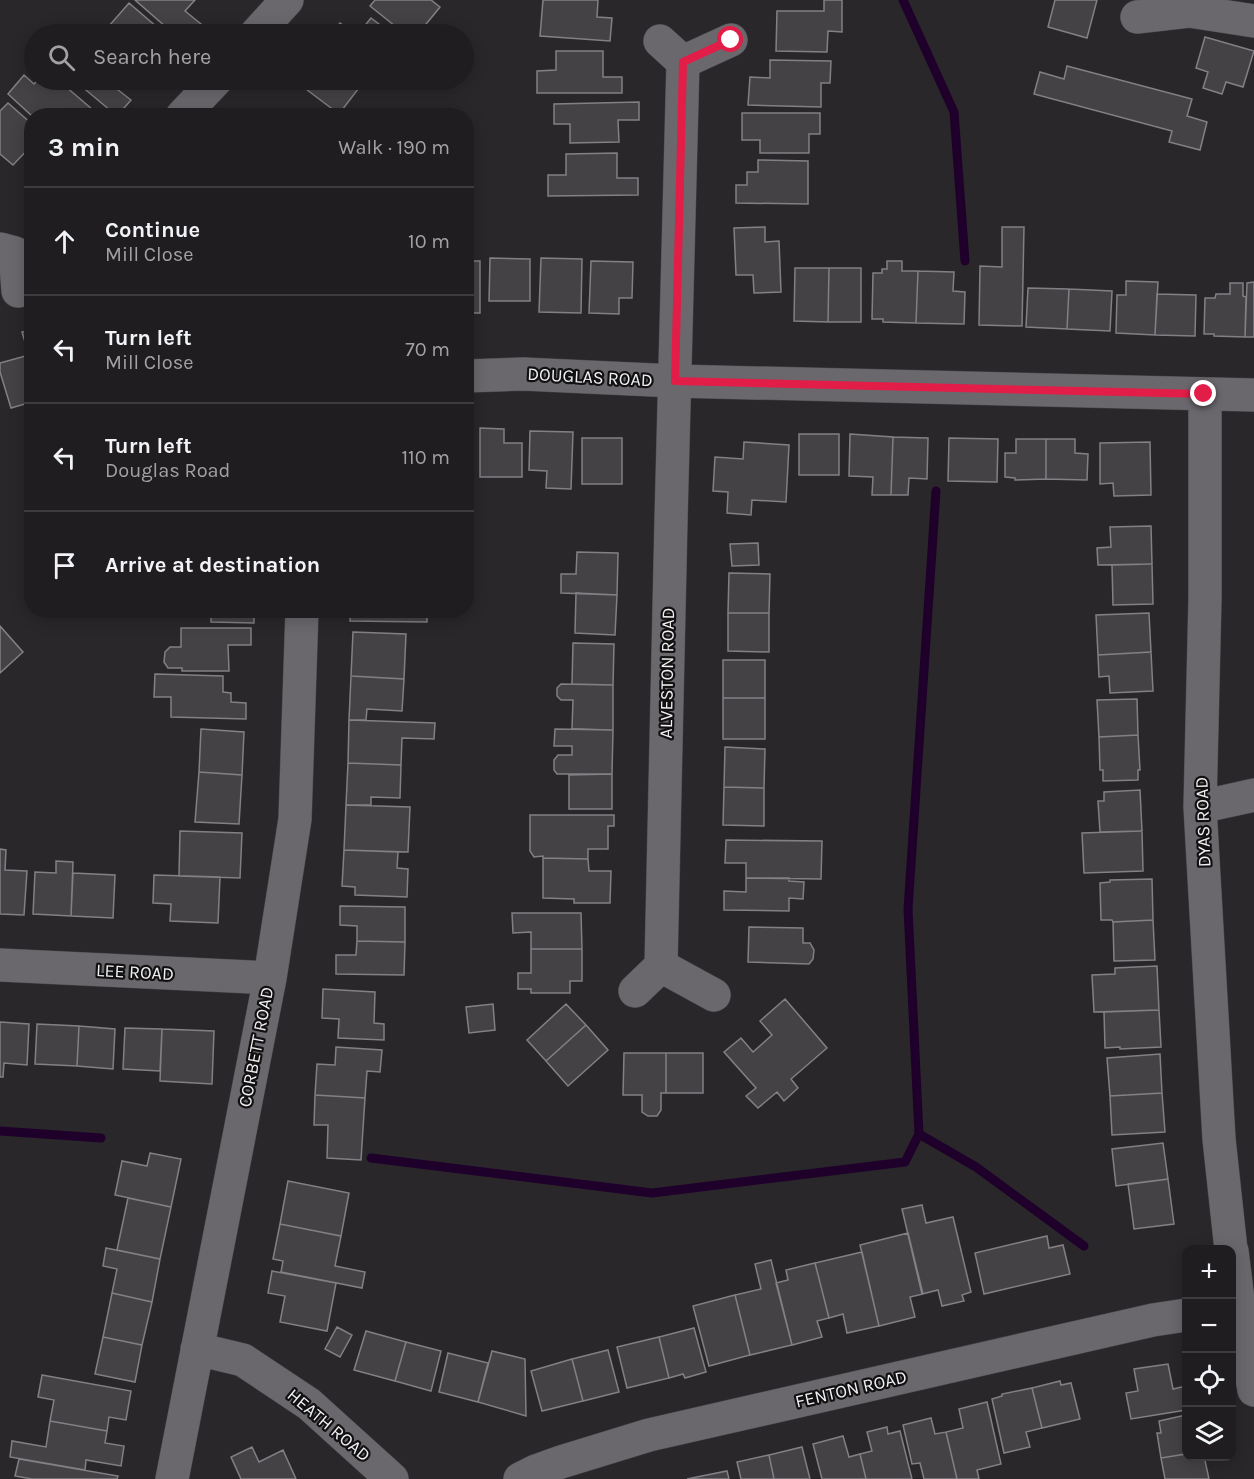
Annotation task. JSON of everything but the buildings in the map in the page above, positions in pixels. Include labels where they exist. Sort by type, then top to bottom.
[{"type":"street","points":[[265,24],[287,0]]},
{"type":"street","points":[[1137,17],[1189,11],[1254,21]]},
{"type":"street","name":"ALVESTON ROAD","points":[[661,966],[675,381],[672,52],[731,40]]},
{"type":"street","points":[[190,108],[207,90]]},
{"type":"street","points":[[16,247],[18,291]]},
{"type":"street","name":"DOUGLAS ROAD","points":[[474,376],[523,374],[675,381],[1254,395]]},
{"type":"street","name":"DYAS ROAD","points":[[1204,394],[1205,598],[1200,807],[1219,1139],[1237,1248],[1235,1299]]},
{"type":"street","name":"CORBETT ROAD","points":[[172,1479],[270,978],[295,819],[302,618]]},
{"type":"street","points":[[1200,807],[1254,795]]},
{"type":"street","name":"LEE ROAD","points":[[0,965],[270,978]]},
{"type":"street","points":[[635,992],[661,966],[714,994]]},
{"type":"street","name":"DYAS ROAD","points":[[1236,1312],[1254,1390]]},
{"type":"street","name":"FENTON ROAD","points":[[520,1479],[561,1462],[649,1435],[1153,1320],[1182,1316]]},
{"type":"street","name":"HEATH ROAD","points":[[197,1349],[243,1360],[309,1404],[392,1479]]},
{"type":"waterway","points":[[903,0],[954,112],[965,261]]},
{"type":"waterway","points":[[936,491],[908,909],[919,1134],[976,1167],[1084,1246]]},
{"type":"waterway","points":[[0,1131],[101,1138]]},
{"type":"waterway","points":[[371,1158],[652,1193],[905,1162],[919,1134]]},
{"type":"route","points":[[731,40],[683,62],[675,381],[1204,394]]}]
